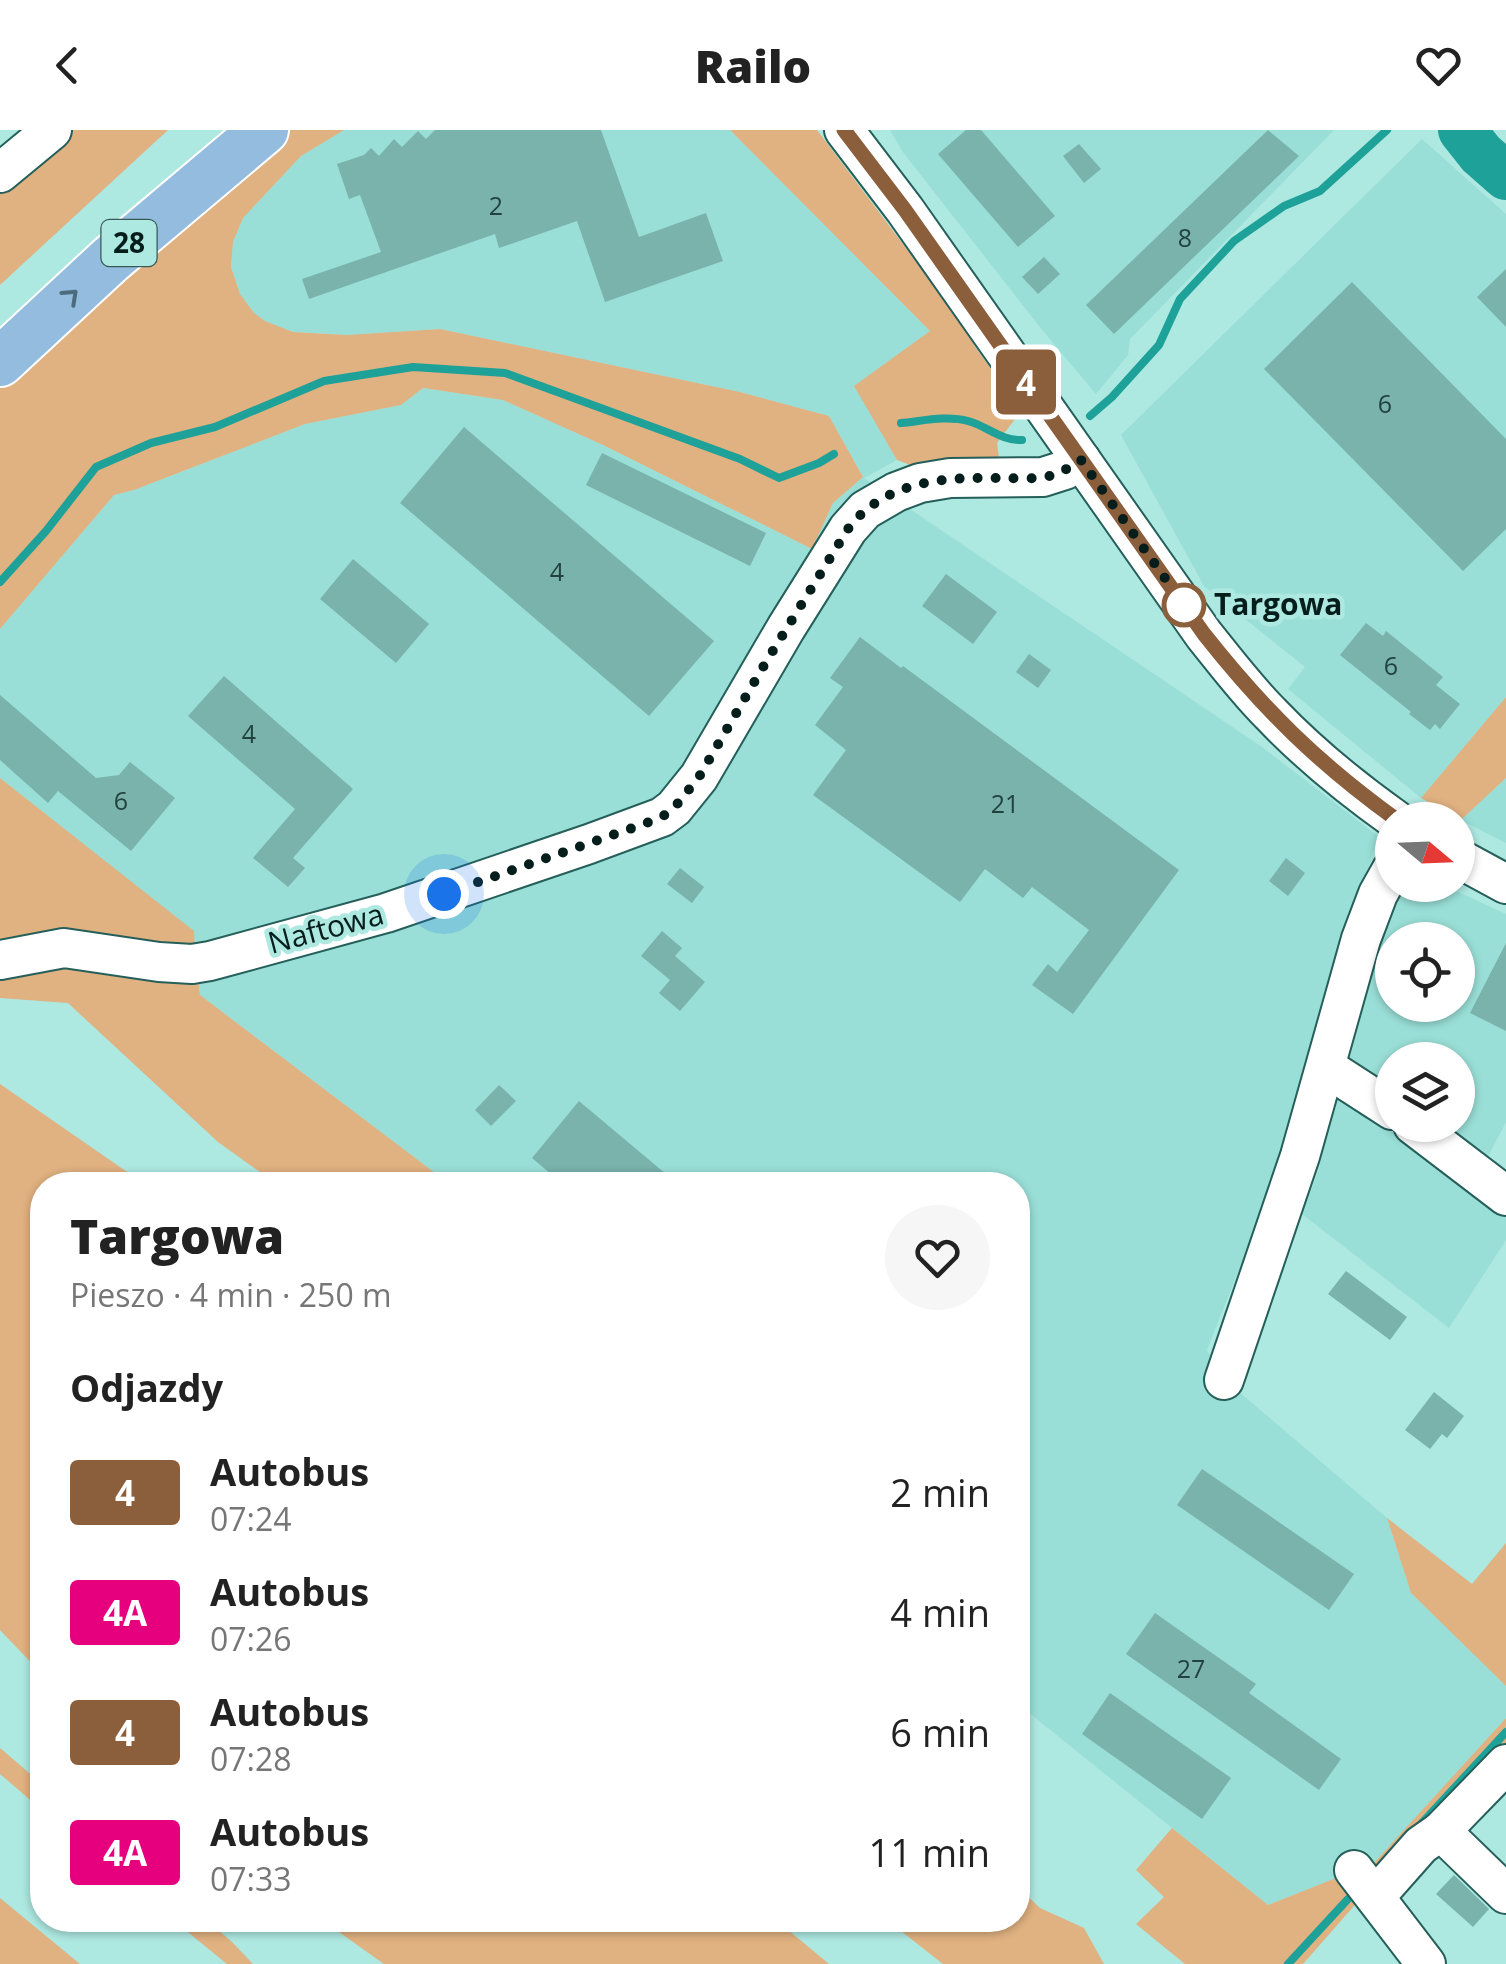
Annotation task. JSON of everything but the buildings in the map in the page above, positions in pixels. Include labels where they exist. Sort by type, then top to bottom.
[{"type":"main road","name":"28","points":[[0,318],[213,130]]},
{"type":"main road","name":"28","points":[[0,362],[111,259],[264,130]]},
{"type":"street","points":[[0,173],[52,130]]},
{"type":"street","points":[[844,130],[905,210],[1204,634],[1251,693],[1328,768],[1375,804]]},
{"type":"street","name":"Naftowa","points":[[0,960],[64,948],[192,964],[386,913],[662,817],[699,777],[796,612],[848,529],[866,510],[896,492],[920,484],[950,478],[1043,477],[1081,460]]},
{"type":"street","points":[[1475,867],[1506,884]]},
{"type":"street","points":[[1224,1380],[1300,1156],[1327,1068],[1337,1018],[1375,902]]},
{"type":"street","points":[[1327,1068],[1375,1099]]},
{"type":"street","points":[[1435,1142],[1506,1196]]},
{"type":"street","points":[[1426,1964],[1364,1884],[1441,1831],[1506,1764]]},
{"type":"street","points":[[1441,1831],[1506,1894]]},
{"type":"shaded area","points":[[72,130],[168,130],[0,285],[0,191]]},
{"type":"shaded area","points":[[291,130],[344,130],[301,156],[243,218],[233,242],[231,267],[240,294],[265,321],[293,332],[347,335],[440,329],[740,392],[829,416],[863,477],[833,503],[812,549],[503,400],[423,388],[401,405],[305,424],[114,495],[0,629],[0,387],[143,256]]},
{"type":"shaded area","points":[[344,130],[730,130],[930,331],[855,386],[897,460],[864,478],[1262,747],[1375,834],[1375,846],[1329,992],[1288,1146],[1207,1350],[1225,1380],[1387,1518],[1411,1593],[1506,1686],[1506,1718],[1373,1864],[1268,1905],[1030,1714],[1030,1172],[434,1172],[200,995],[193,931],[0,778],[0,629],[114,495],[305,424],[401,405],[423,388],[503,400],[812,549],[833,503],[863,477],[829,416],[740,392],[440,329],[348,335],[293,332],[265,321],[240,294],[231,267],[233,242],[243,218],[301,156]]},
{"type":"shaded area","points":[[730,130],[817,130],[961,321],[1021,411],[997,443],[999,458],[984,458],[977,465],[918,468],[897,460],[854,386],[930,331]]},
{"type":"shaded area","points":[[890,130],[1334,130],[1130,339],[1128,355],[1096,394],[902,151]]},
{"type":"shaded area","points":[[1422,139],[1506,214],[1506,697],[1421,798],[1288,689],[1305,667],[1204,586],[1121,435]]},
{"type":"shaded area","points":[[1506,697],[1506,778],[1475,807],[1475,802],[1428,802],[1421,798]]},
{"type":"shaded area","points":[[0,778],[194,931],[195,947],[0,952]]},
{"type":"shaded area","points":[[1506,778],[1506,843],[1475,827],[1475,807]]},
{"type":"shaded area","points":[[1475,900],[1506,914],[1506,1122],[1483,1166],[1506,1211],[1506,1240],[1449,1328],[1302,1214],[1318,1172],[1375,941],[1375,1022],[1475,1022],[1475,922],[1383,922],[1392,902]]},
{"type":"shaded area","points":[[30,963],[197,972],[200,995],[434,1172],[260,1172],[218,1142],[68,1003],[0,998],[0,971]]},
{"type":"shaded area","points":[[0,1084],[127,1172],[30,1172],[30,1661],[0,1630]]},
{"type":"shaded area","points":[[1387,1518],[1472,1584],[1506,1543],[1506,1686],[1411,1593]]},
{"type":"shaded area","points":[[1506,1718],[1506,1746],[1384,1873],[1373,1864]]},
{"type":"shaded area","points":[[0,1748],[30,1774],[30,1800],[0,1774]]},
{"type":"shaded area","points":[[1172,1828],[1268,1905],[1346,1874],[1361,1898],[1303,1964],[1185,1964],[1136,1924],[1164,1897],[1136,1870]]},
{"type":"shaded area","points":[[0,1898],[30,1923],[30,1932],[41,1932],[80,1964],[0,1964]]},
{"type":"shaded area","points":[[1030,1898],[1040,1908],[1084,1928],[1104,1964],[943,1964],[902,1932],[1030,1932]]},
{"type":"shaded area","points":[[188,1932],[220,1932],[253,1964],[227,1964]]},
{"type":"shaded area","points":[[339,1932],[790,1932],[829,1964],[384,1964]]},
{"type":"waterway","points":[[1090,416],[1159,345],[1180,299],[1234,241],[1284,206],[1320,191],[1387,130]]},
{"type":"waterway","points":[[1462,130],[1506,176]]},
{"type":"waterway","points":[[0,582],[96,467],[151,443],[215,427],[324,381],[413,367],[505,373],[740,459],[779,478],[834,454]]},
{"type":"waterway","points":[[901,423],[960,419],[1022,440]]},
{"type":"waterway","points":[[1421,1824],[1506,1732]]},
{"type":"waterway","points":[[1288,1964],[1348,1899]]},
{"type":"bus line","name":"4","points":[[844,130],[1231,669],[1271,715],[1375,805]]},
{"type":"place","name":"Targowa","points":[[1184,605]]},
{"type":"route","points":[[444,894],[644,824],[674,808],[699,777],[854,520],[896,492],[950,478],[1043,477],[1081,460],[1184,605]]}]
